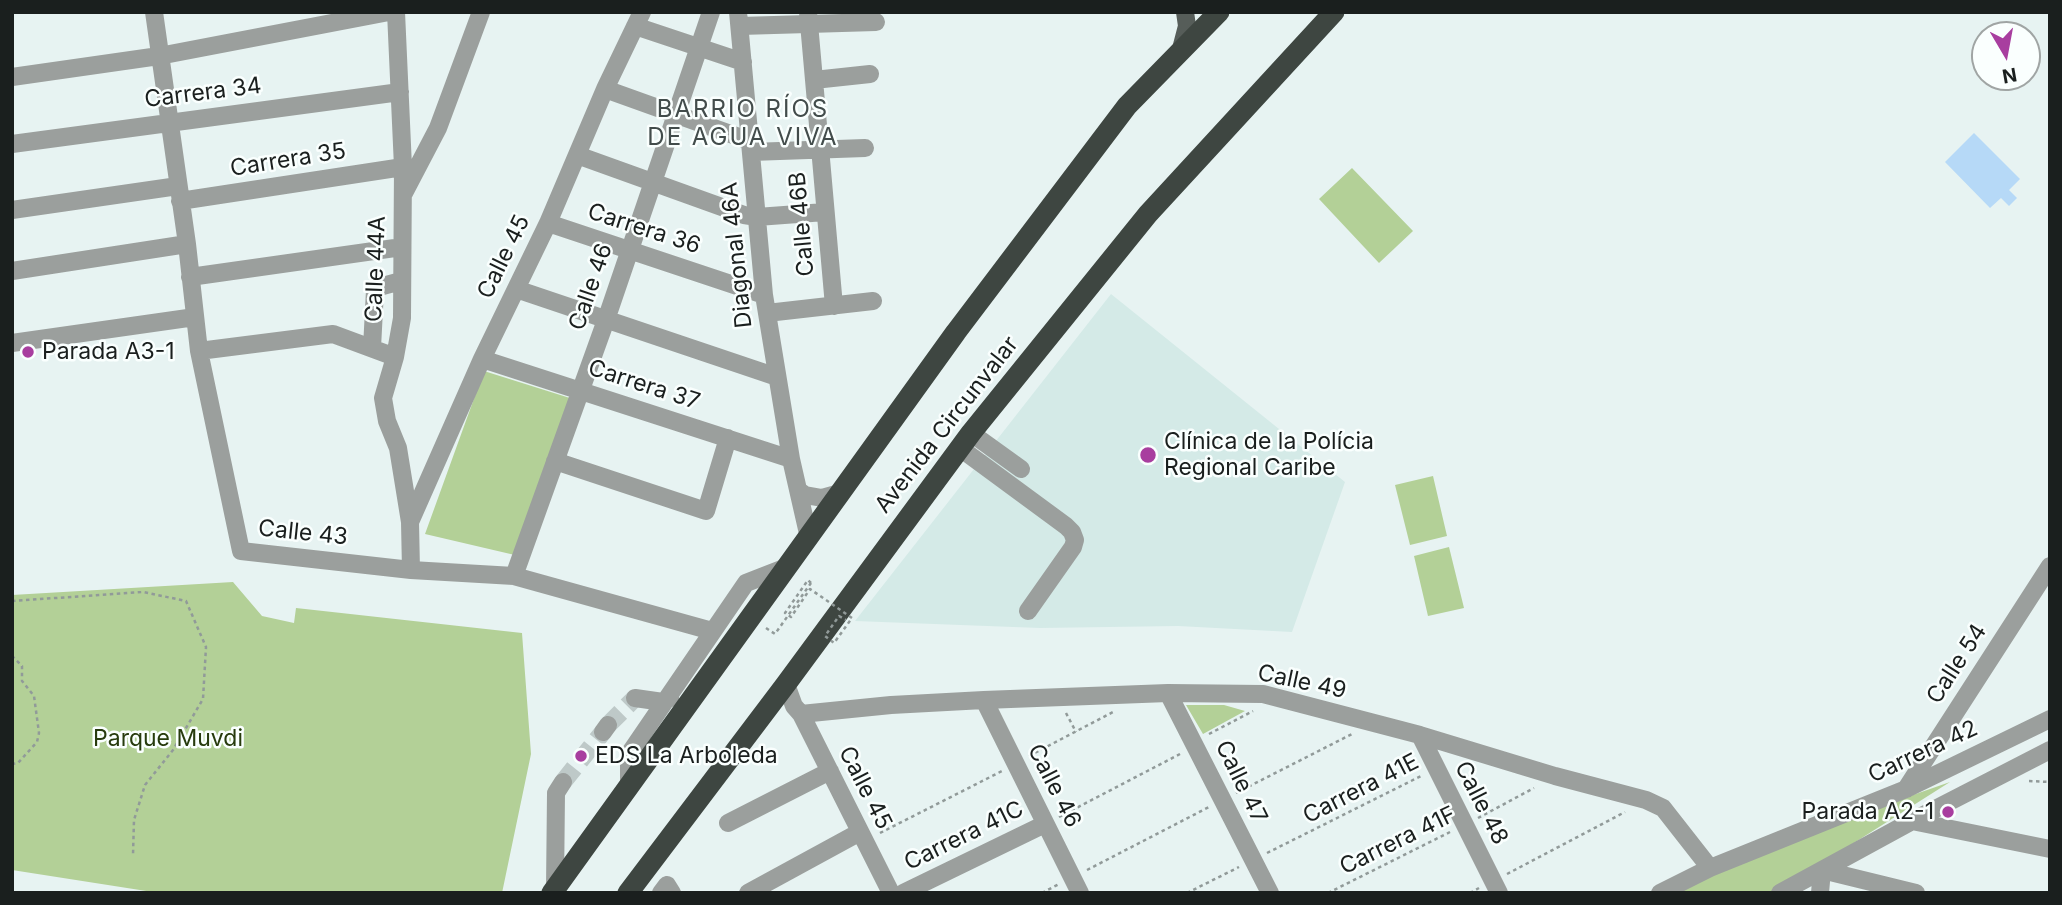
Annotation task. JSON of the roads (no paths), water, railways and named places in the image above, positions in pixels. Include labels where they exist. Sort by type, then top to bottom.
[{"type":"highway","name":"Avenida Circunvalar","points":[[553,890],[957,332],[1127,106],[1219,12]]},
{"type":"highway","name":"Avenida Circunvalar","points":[[628,893],[965,440],[1148,214],[1334,12]]},
{"type":"main road","points":[[1181,49],[1187,26],[1185,12]]},
{"type":"street","name":"Calle 43","points":[[153,12],[187,244],[199,351],[241,551],[411,569],[514,576],[712,631]]},
{"type":"street","points":[[12,77],[159,56],[389,12]]},
{"type":"street","name":"Calle 44A","points":[[396,12],[403,167],[402,318],[395,357],[383,398],[387,421],[398,448],[410,522],[411,569]]},
{"type":"street","points":[[402,197],[438,128],[481,12]]},
{"type":"street","name":"Calle 46","points":[[514,576],[606,320],[711,12]]},
{"type":"street","points":[[739,19],[809,18],[876,22]]},
{"type":"street","name":"Calle 46B","points":[[809,18],[834,306]]},
{"type":"street","points":[[639,19],[699,49],[743,62]]},
{"type":"street","name":"Calle 45","points":[[410,522],[639,19]]},
{"type":"street","name":"Diagonal 46A","points":[[739,19],[765,304],[791,459],[809,538]]},
{"type":"street","points":[[814,80],[870,75]]},
{"type":"street","points":[[605,89],[751,147],[820,150],[865,148]]},
{"type":"street","name":"Carrera 34","points":[[12,144],[400,92]]},
{"type":"street","points":[[577,155],[728,211],[757,217],[825,212]]},
{"type":"street","name":"Carrera 35","points":[[12,210],[179,194],[403,167]]},
{"type":"street","name":"Carrera 36","points":[[548,223],[630,251],[765,304],[834,306],[873,301]]},
{"type":"street","points":[[12,271],[187,244]]},
{"type":"street","points":[[190,277],[402,247]]},
{"type":"street","points":[[372,348],[375,290],[401,281]]},
{"type":"street","points":[[516,289],[777,377]]},
{"type":"street","points":[[12,343],[195,317]]},
{"type":"street","points":[[199,351],[333,334],[395,357]]},
{"type":"street","name":"Carrera 37","points":[[482,359],[791,459]]},
{"type":"street","points":[[555,461],[706,511],[728,438]]},
{"type":"street","points":[[965,440],[1021,469]]},
{"type":"street","points":[[965,440],[1009,485],[1066,526],[1075,540],[1073,547],[1028,611]]},
{"type":"street","points":[[798,490],[822,498],[840,493]]},
{"type":"street","name":"Calle 54","points":[[1906,789],[2050,566]]},
{"type":"street","points":[[629,788],[629,754],[746,583],[787,567]]},
{"type":"street","points":[[635,698],[663,702],[710,675]]},
{"type":"street","name":"Calle 45","points":[[786,684],[891,893]]},
{"type":"street","name":"Calle 49","points":[[798,710],[1168,693],[1263,694],[1420,735],[1646,800],[1663,808],[1710,868]]},
{"type":"street","name":"Calle 47","points":[[1168,693],[1270,893]]},
{"type":"street","name":"Calle 46","points":[[984,700],[1080,893]]},
{"type":"street","points":[[767,709],[798,710]]},
{"type":"street","name":"Carrera 42","points":[[1660,893],[1710,868],[1906,789],[2050,719]]},
{"type":"street","name":"Calle 48","points":[[1420,735],[1496,887]]},
{"type":"street","points":[[1780,893],[2050,750]]},
{"type":"street","points":[[728,823],[830,771]]},
{"type":"street","points":[[553,890],[556,793],[563,782]]},
{"type":"street","points":[[1912,821],[2050,849]]},
{"type":"street","name":"Carrera 41C","points":[[902,893],[1045,824]]},
{"type":"street","points":[[748,893],[860,832]]},
{"type":"street","points":[[1820,893],[1822,870]]},
{"type":"street","points":[[1822,870],[1916,893]]},
{"type":"water","points":[[1974,133],[2020,179],[2009,190],[2017,198],[2009,206],[2001,198],[1990,208],[1945,162]]},
{"type":"tunnel","points":[[608,725],[635,698]]},
{"type":"tunnel","points":[[563,782],[603,732]]},
{"type":"place","name":"Parada A3-1","points":[[28,352]]},
{"type":"place","name":"Clínica de la Polícia Regional Caribe","points":[[1148,455]]},
{"type":"place","name":"EDS La Arboleda","points":[[581,756]]},
{"type":"place","name":"Parada A2-1","points":[[1948,812]]},
{"type":"district","name":"BARRIO RÍOS DE AGUA VIVA","points":[[743,124]]},
{"type":"park label","name":"Parque Muvdi","points":[[168,739]]}]
